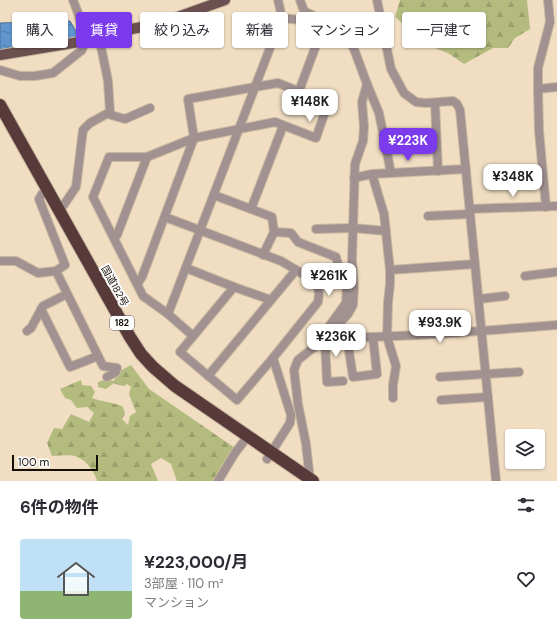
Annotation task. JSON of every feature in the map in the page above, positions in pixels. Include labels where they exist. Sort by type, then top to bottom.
[{"type":"highway","name":"国道182号","points":[[0,105],[134,357],[145,370],[169,391],[308,480]]},
{"type":"highway","name":"国道182号","points":[[0,120],[45,192],[58,209],[130,338],[141,354],[153,367],[175,386],[246,440]]},
{"type":"main road","points":[[132,29],[158,24],[226,0]]},
{"type":"main road","points":[[0,55],[76,42]]},
{"type":"street","points":[[73,0],[78,12]]},
{"type":"street","points":[[278,0],[279,12]]},
{"type":"street","points":[[300,0],[304,11],[340,29],[354,49],[379,113],[391,173]]},
{"type":"street","points":[[377,0],[391,69],[404,93],[416,102],[435,103],[453,101],[457,104],[460,110],[496,481]]},
{"type":"street","points":[[546,207],[539,131],[538,68],[550,22],[551,2]]},
{"type":"street","points":[[288,19],[302,20],[319,28],[320,32],[299,91]]},
{"type":"street","points":[[0,70],[20,76],[35,76],[53,73],[83,48]]},
{"type":"street","points":[[101,48],[108,81],[111,116],[125,119],[150,108]]},
{"type":"street","points":[[168,314],[270,48]]},
{"type":"street","points":[[137,284],[142,277],[194,138],[188,99],[278,83],[328,103],[316,138],[274,122],[194,138],[147,157],[109,157],[94,197],[114,238],[137,284],[143,296],[168,314],[193,336]]},
{"type":"street","points":[[308,480],[306,444],[298,404],[294,370],[298,360],[328,336],[348,314],[352,305],[354,288],[352,260],[354,178],[355,164],[363,141],[364,127],[362,102],[367,84]]},
{"type":"street","points":[[538,89],[557,87]]},
{"type":"street","points":[[435,103],[438,170]]},
{"type":"street","points":[[58,209],[63,206],[76,187],[83,130],[90,123],[110,112]]},
{"type":"street","points":[[251,209],[283,126]]},
{"type":"street","points":[[114,238],[117,235],[147,157]]},
{"type":"street","points":[[354,178],[372,174],[466,169]]},
{"type":"street","points":[[372,174],[384,214],[390,270],[387,337],[396,366],[393,385],[393,398]]},
{"type":"street","points":[[0,261],[16,260],[38,273],[56,271],[66,265],[39,199],[45,192]]},
{"type":"street","points":[[214,195],[272,217],[274,232],[263,255]]},
{"type":"street","points":[[428,216],[470,211],[557,206]]},
{"type":"street","points":[[165,217],[281,261],[317,284],[319,294],[318,302],[237,400],[180,352],[234,287]]},
{"type":"street","points":[[316,229],[353,228],[386,231]]},
{"type":"street","points":[[274,232],[291,233],[298,242],[336,257],[340,271],[347,284],[346,303],[330,325],[325,343],[328,382],[343,381]]},
{"type":"street","points":[[390,270],[475,264]]},
{"type":"street","points":[[186,268],[271,300]]},
{"type":"street","points":[[208,376],[296,270]]},
{"type":"street","points":[[56,271],[103,366],[118,368],[116,372],[107,377]]},
{"type":"street","points":[[525,276],[557,272]]},
{"type":"street","points":[[27,331],[31,328],[43,306],[67,294]]},
{"type":"street","points":[[479,299],[505,296]]},
{"type":"street","points":[[41,309],[70,367],[98,356]]},
{"type":"street","points":[[328,336],[332,338],[373,338],[482,332],[557,325]]},
{"type":"street","points":[[347,338],[353,377],[377,374],[373,338]]},
{"type":"street","points":[[269,455],[290,423],[291,415],[273,358]]},
{"type":"street","points":[[440,377],[519,372]]},
{"type":"street","points":[[441,400],[488,397]]},
{"type":"street","points":[[218,481],[235,453],[246,440]]},
{"type":"green space","points":[[400,0],[527,0],[530,29],[515,38],[508,48],[493,48],[464,64],[448,53],[435,48],[486,48],[486,12],[402,12],[402,23],[395,17]]},
{"type":"green space","points":[[131,365],[149,389],[235,448],[217,481],[177,481],[171,464],[161,458],[151,464],[158,481],[97,481],[90,467],[84,461],[74,456],[52,456],[47,443],[54,428],[62,429],[71,414],[89,422],[94,413],[87,407],[77,408],[71,400],[65,398],[60,389],[81,380],[82,385],[91,386],[95,392],[92,398],[123,407],[125,414],[122,419],[128,425],[130,416],[136,412],[129,394],[131,387],[127,384],[124,386],[114,383],[106,389],[98,387],[98,382],[106,379],[114,381],[118,372]]},
{"type":"water","points":[[68,21],[70,21],[76,31],[76,39],[68,40]]},
{"type":"water","points":[[0,23],[12,23],[12,48],[18,48],[0,51]]}]
